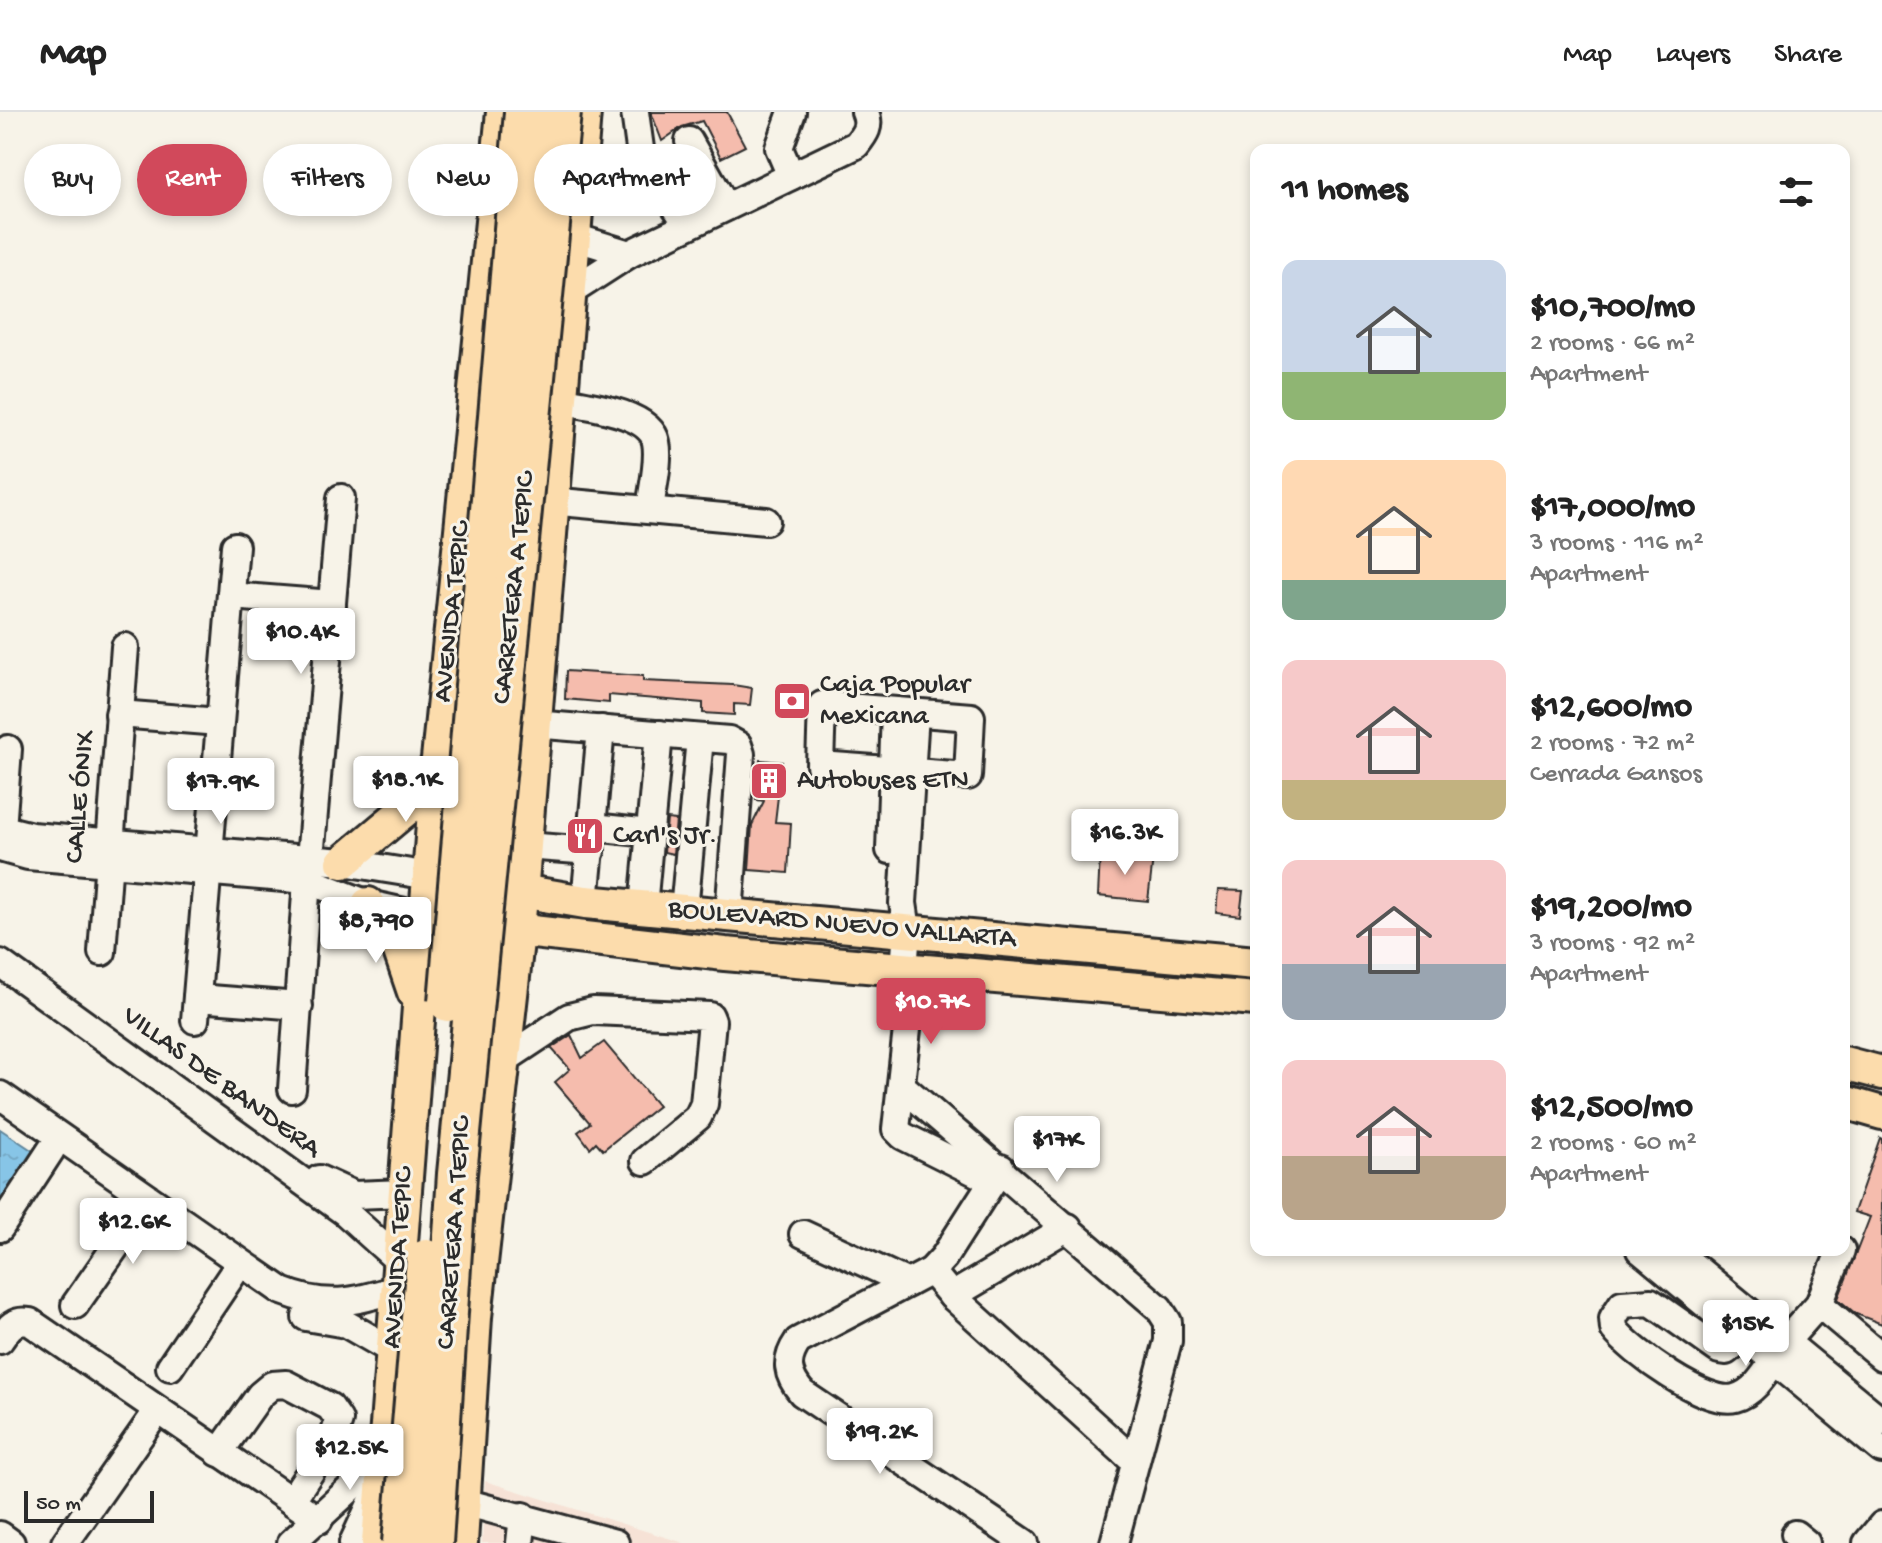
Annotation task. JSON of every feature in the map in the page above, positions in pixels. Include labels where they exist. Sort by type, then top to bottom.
[{"type":"highway","name":"CARRETERA A TEPIC","points":[[402,1543],[524,112]]},
{"type":"highway","name":"CARRETERA A TEPIC","points":[[433,1543],[457,1174],[561,112]]},
{"type":"main road","name":"AVENIDA TEPIC","points":[[378,1543],[438,759],[503,112]]},
{"type":"main road","points":[[461,1543],[475,1317],[518,932],[558,400],[584,112]]},
{"type":"main road","points":[[343,862],[416,801],[438,759]]},
{"type":"main road","points":[[524,850],[538,870],[581,901]]},
{"type":"main road","name":"BOULEVARD NUEVO VALLARTA","points":[[430,876],[581,901],[729,915],[905,917],[1250,962]]},
{"type":"main road","points":[[368,904],[399,948],[409,971],[418,1009]]},
{"type":"main road","name":"BOULEVARD NUEVO VALLARTA","points":[[427,917],[518,932],[904,970],[1250,999]]},
{"type":"main road","points":[[1850,1065],[1882,1073]]},
{"type":"main road","points":[[1850,1104],[1882,1113]]},
{"type":"street","points":[[635,112],[641,156],[688,225]]},
{"type":"street","points":[[791,176],[779,148],[792,112]]},
{"type":"street","points":[[567,294],[629,254],[856,145],[866,134],[869,120],[865,112]]},
{"type":"street","points":[[689,141],[726,207]]},
{"type":"street","points":[[574,237],[629,254]]},
{"type":"street","points":[[558,400],[612,411],[642,422],[652,431],[657,443],[650,510]]},
{"type":"street","points":[[292,1089],[341,498]]},
{"type":"street","points":[[550,501],[766,521]]},
{"type":"street","points":[[235,546],[196,1009],[299,1006]]},
{"type":"street","points":[[231,596],[332,604]]},
{"type":"street","name":"CALLE ÓNIX","points":[[102,952],[125,647]]},
{"type":"street","points":[[822,705],[905,712],[971,717],[968,776],[820,765],[822,705]]},
{"type":"street","points":[[905,712],[904,970],[910,1002],[896,1129],[903,1136],[997,1174]]},
{"type":"street","points":[[119,714],[219,722]]},
{"type":"street","points":[[533,724],[729,740],[738,745],[741,754],[729,915]]},
{"type":"street","points":[[581,901],[592,839],[601,729]]},
{"type":"street","points":[[643,907],[659,734]]},
{"type":"street","points":[[684,911],[700,738]]},
{"type":"street","points":[[8,749],[1,835],[28,856],[108,854],[308,869],[343,862],[430,876]]},
{"type":"street","points":[[524,850],[650,833]]},
{"type":"street","points":[[308,869],[368,904],[427,917]]},
{"type":"street","name":"VILLAS DE BANDERA","points":[[0,945],[82,1013]]},
{"type":"street","name":"VILLAS DE BANDERA","points":[[0,963],[82,1013],[326,1183],[350,1204],[398,1275]]},
{"type":"street","points":[[504,1060],[569,1017],[593,1011],[710,1016],[704,1104],[698,1117],[645,1161]]},
{"type":"street","points":[[902,1086],[997,1174],[1068,1227],[1159,1308],[1168,1322],[1168,1341],[1114,1543]]},
{"type":"street","points":[[1,1104],[51,1150],[144,1205]]},
{"type":"street","points":[[1,1104],[236,1270],[333,1312],[393,1351]]},
{"type":"street","points":[[0,1228],[51,1150]]},
{"type":"street","points":[[997,1174],[944,1257],[920,1277],[798,1341],[789,1353],[787,1367],[792,1381],[802,1393],[1025,1543]]},
{"type":"street","name":"VILLAS DE BANDERA","points":[[350,1204],[404,1193]]},
{"type":"street","points":[[75,1305],[144,1205]]},
{"type":"street","points":[[952,1296],[1068,1227]]},
{"type":"street","points":[[803,1234],[920,1277],[952,1296],[1135,1462]]},
{"type":"street","points":[[1647,1256],[1745,1336],[1778,1353],[1882,1421]]},
{"type":"street","points":[[1680,1256],[1882,1450]]},
{"type":"street","points":[[1745,1336],[1726,1351],[1719,1350],[1651,1302],[1622,1304],[1613,1318],[1614,1329],[1641,1355],[1719,1399],[1736,1398],[1751,1389],[1819,1304],[1838,1256]]},
{"type":"street","points":[[170,1367],[236,1270]]},
{"type":"street","points":[[333,1312],[398,1275]]},
{"type":"street","points":[[1819,1304],[1882,1357]]},
{"type":"street","points":[[0,1340],[10,1326],[20,1320],[30,1322],[319,1520]]},
{"type":"street","points":[[219,1453],[260,1395],[272,1385],[286,1384],[330,1407],[339,1420],[334,1436],[291,1501]]},
{"type":"street","points":[[65,1543],[158,1410]]},
{"type":"street","points":[[291,1543],[353,1486],[386,1448]]},
{"type":"street","points":[[353,1543],[371,1506],[386,1448]]},
{"type":"street","points":[[464,1502],[615,1543]]},
{"type":"street","points":[[520,1543],[523,1516]]},
{"type":"street","points":[[1867,1543],[1882,1525]]},
{"type":"street","points":[[0,1535],[11,1543]]},
{"type":"shaded area","points":[[485,1481],[684,1543],[482,1543]]},
{"type":"water","points":[[0,1129],[39,1155],[0,1214]]},
{"type":"building","points":[[651,112],[727,112],[745,146],[721,158],[702,121],[682,127],[662,141]]},
{"type":"building","points":[[566,671],[643,676],[643,681],[752,688],[750,705],[734,704],[734,715],[703,713],[703,703],[609,695],[609,703],[565,699]]},
{"type":"building","points":[[760,760],[782,762],[775,822],[791,823],[788,873],[749,870],[752,825],[764,801],[756,800]]},
{"type":"building","points":[[667,819],[676,820],[673,854],[664,852]]},
{"type":"building","points":[[1100,854],[1153,858],[1148,901],[1098,896]]},
{"type":"building","points":[[1218,890],[1243,891],[1240,916],[1216,913]]},
{"type":"building","points":[[571,1035],[582,1058],[604,1042],[658,1106],[603,1150],[596,1142],[590,1148],[578,1132],[590,1123],[555,1082],[570,1069],[551,1048]]},
{"type":"building","points":[[1880,1138],[1882,1324],[1856,1314],[1838,1299],[1870,1217],[1854,1212]]},
{"type":"place","name":"Caja Popular Mexicana","points":[[792,701]]},
{"type":"place","name":"Autobuses ETN","points":[[769,781]]},
{"type":"place","name":"Carl's Jr.","points":[[585,836]]}]
